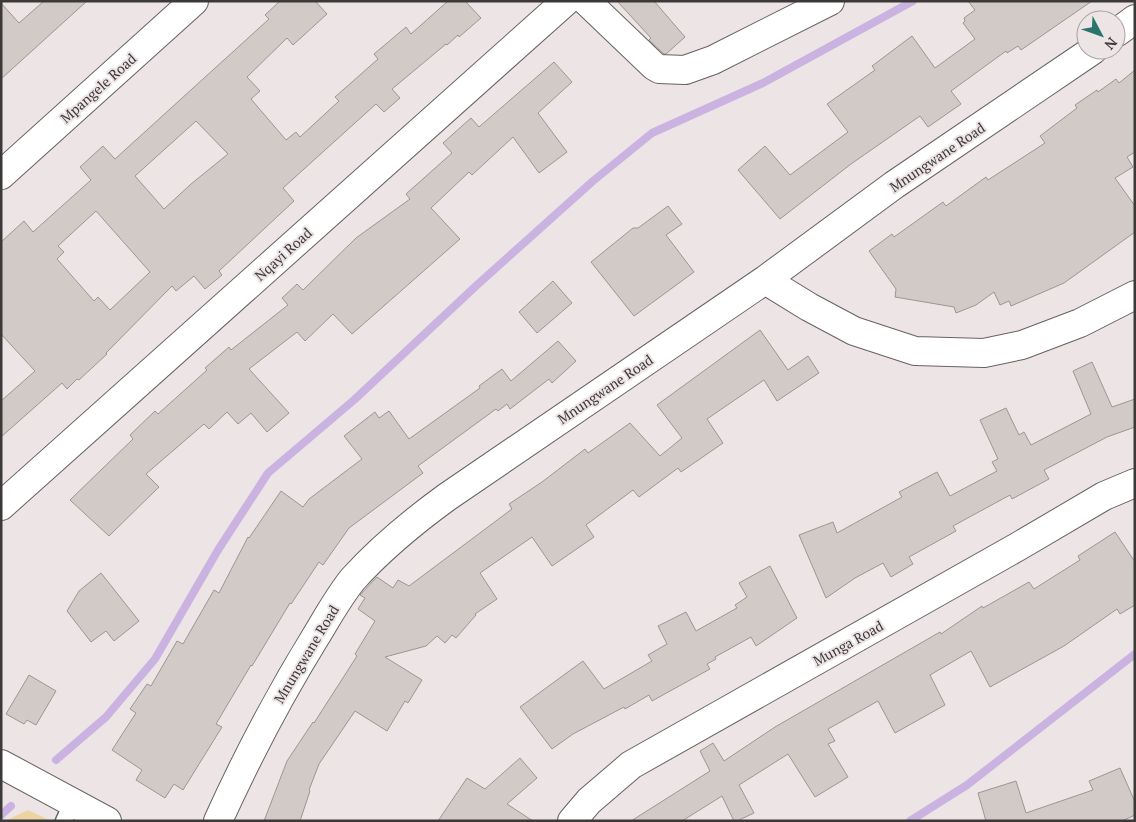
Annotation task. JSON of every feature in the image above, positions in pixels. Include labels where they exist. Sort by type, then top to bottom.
[{"type":"street","name":"Mpangele Road","points":[[1,175],[194,1]]},
{"type":"street","name":"Nqayi Road","points":[[1,506],[566,1]]},
{"type":"street","points":[[586,1],[654,66],[659,69],[675,71],[685,70],[713,60],[830,1]]},
{"type":"street","name":"Mnungwane Road","points":[[218,821],[240,773],[288,681],[352,580],[405,529],[447,496],[765,280],[894,185],[1077,60]]},
{"type":"street","points":[[765,280],[854,332],[915,351],[932,352],[984,353],[1022,345],[1080,323],[1135,295]]},
{"type":"street","name":"Munga Road","points":[[572,821],[589,801],[632,765],[1020,546],[1104,496],[1135,482]]},
{"type":"street","points":[[1,764],[69,811],[106,821]]},
{"type":"shaded area","points":[[28,810],[51,821],[5,821]]},
{"type":"building","points":[[44,1],[87,1],[1,79],[1,3],[19,23]]},
{"type":"building","points":[[280,1],[315,1],[327,14],[293,45],[287,38],[247,77],[260,91],[251,99],[286,140],[296,132],[300,137],[339,101],[335,97],[378,59],[374,54],[406,27],[411,34],[448,1],[465,1],[481,18],[459,37],[458,35],[446,44],[392,89],[400,98],[384,112],[376,104],[283,188],[294,201],[219,271],[222,275],[205,289],[194,276],[176,291],[172,286],[107,354],[79,380],[77,379],[67,389],[62,383],[1,437],[1,401],[35,371],[1,334],[1,242],[24,221],[33,232],[91,180],[80,167],[103,146],[115,159],[269,19],[265,15]],"holes":[[[196,121],[228,154],[164,209],[135,176]],[[96,211],[150,272],[110,310],[98,297],[94,301],[57,259],[64,252],[58,246]]]},
{"type":"building","points":[[617,1],[654,1],[685,37],[664,54],[649,40],[651,38]]},
{"type":"building","points":[[968,1],[1092,1],[1076,10],[1076,12],[1021,50],[1018,46],[1007,53],[1006,51],[951,91],[961,104],[928,127],[920,116],[851,164],[780,219],[738,170],[765,146],[790,175],[848,132],[827,104],[875,70],[872,66],[912,36],[935,68],[975,39],[963,23],[965,21],[964,18],[975,10]]},
{"type":"building","points":[[554,62],[572,82],[538,113],[567,152],[539,173],[513,137],[472,175],[469,172],[431,208],[460,239],[352,334],[333,314],[305,341],[297,332],[249,369],[289,413],[267,432],[251,413],[238,424],[227,412],[209,429],[204,424],[146,474],[159,487],[109,536],[70,500],[133,439],[130,435],[155,411],[158,414],[207,370],[205,368],[229,347],[231,350],[288,305],[282,298],[297,284],[303,290],[356,238],[410,199],[406,194],[452,153],[443,143],[471,118],[479,127]]},
{"type":"building","points":[[1135,70],[1135,152],[1127,157],[1133,167],[1115,178],[1135,206],[1135,232],[1064,283],[1011,306],[1009,301],[1000,305],[994,292],[976,305],[956,313],[954,307],[895,297],[896,289],[869,251],[892,234],[894,237],[943,202],[946,206],[986,177],[988,180],[1045,143],[1040,136],[1077,108],[1075,105],[1116,79],[1119,83]]},
{"type":"building","points":[[668,206],[682,224],[666,235],[694,272],[634,316],[591,262],[633,228],[638,228]]},
{"type":"building","points":[[553,281],[572,303],[537,333],[519,312]]},
{"type":"building","points":[[760,330],[788,370],[808,356],[819,373],[777,401],[764,380],[707,419],[723,443],[681,472],[678,468],[639,497],[633,490],[586,525],[594,537],[552,566],[532,537],[480,573],[497,599],[475,614],[456,638],[452,635],[445,643],[437,636],[426,646],[385,657],[422,680],[408,703],[405,701],[387,731],[355,711],[319,764],[300,821],[264,821],[287,761],[357,656],[355,654],[375,621],[358,609],[365,598],[360,595],[377,577],[393,588],[398,580],[409,586],[512,509],[509,504],[542,482],[585,449],[588,453],[630,423],[660,456],[682,438],[657,405]]},
{"type":"building","points":[[558,341],[576,361],[552,383],[549,379],[510,409],[507,404],[498,411],[496,409],[418,466],[423,473],[349,528],[323,565],[319,562],[290,603],[251,665],[216,724],[222,727],[183,790],[174,784],[165,798],[136,780],[142,770],[112,750],[136,713],[130,709],[147,684],[151,686],[177,641],[183,644],[214,590],[219,593],[248,537],[281,491],[303,507],[309,499],[362,459],[344,436],[375,412],[379,418],[389,411],[409,439],[480,388],[479,386],[502,369],[511,381]]},
{"type":"building","points":[[1092,362],[1112,407],[1135,399],[1135,427],[1107,437],[1044,470],[1049,479],[1012,499],[1010,495],[953,526],[956,531],[909,557],[913,564],[891,577],[883,563],[855,578],[826,598],[799,535],[833,522],[837,533],[902,497],[899,492],[937,472],[950,496],[997,471],[992,462],[998,459],[980,420],[1006,408],[1019,435],[1024,432],[1031,445],[1091,414],[1073,371]]},
{"type":"building","points":[[1115,532],[1135,562],[1135,605],[1120,614],[1117,609],[1064,646],[990,687],[971,651],[930,675],[945,705],[895,733],[878,701],[828,729],[835,741],[828,744],[848,777],[815,797],[788,754],[739,785],[754,813],[737,821],[734,821],[722,796],[682,821],[631,821],[710,771],[700,751],[713,743],[724,761],[775,727],[940,632],[941,634],[982,606],[983,608],[1029,582],[1034,589],[1080,560],[1078,556]]},
{"type":"building","points":[[770,566],[797,618],[756,646],[751,637],[715,657],[716,659],[707,664],[710,669],[652,701],[649,695],[625,709],[624,707],[573,734],[552,749],[520,707],[583,661],[604,689],[652,661],[648,655],[667,644],[658,626],[686,612],[696,631],[737,608],[735,605],[747,597],[739,583]]},
{"type":"building","points":[[101,573],[139,621],[114,641],[106,631],[91,642],[67,611],[79,591]]},
{"type":"building","points":[[29,675],[56,691],[36,725],[27,720],[24,724],[6,714]]},
{"type":"building","points":[[520,758],[537,778],[507,804],[533,821],[438,821],[467,778],[485,789]]},
{"type":"building","points":[[1120,768],[1135,802],[1135,815],[1122,821],[986,821],[978,793],[1016,781],[1026,813],[1093,790],[1089,781]]},
{"type":"waterway","points":[[56,760],[106,717],[155,659],[218,550],[268,473],[354,400],[477,285],[593,181],[652,133],[763,83],[913,1]]},
{"type":"waterway","points":[[910,821],[967,785],[1135,654]]},
{"type":"waterway","points":[[1,815],[11,806]]}]
